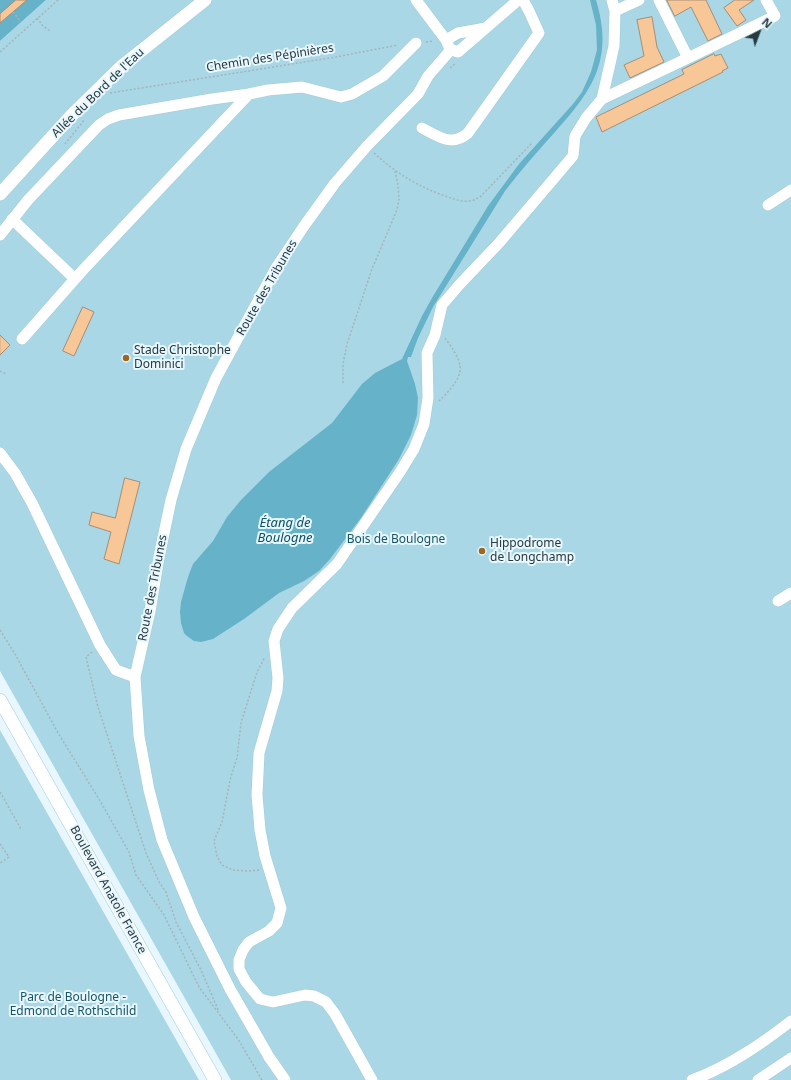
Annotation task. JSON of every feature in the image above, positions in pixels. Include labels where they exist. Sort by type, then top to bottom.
[{"type":"main road","name":"Allée du Bord de l'Eau","points":[[0,194],[71,116],[122,66],[205,0]]},
{"type":"main road","name":"Boulevard Anatole France","points":[[0,700],[215,1080]]},
{"type":"street","points":[[416,0],[448,45],[458,52],[488,30],[518,0]]},
{"type":"street","points":[[422,128],[441,138],[451,141],[456,141],[463,138],[468,133],[539,33],[530,11],[523,0]]},
{"type":"street","points":[[602,99],[614,46],[615,11],[612,0]]},
{"type":"street","points":[[615,11],[639,0]]},
{"type":"street","points":[[658,0],[688,58]]},
{"type":"street","points":[[372,1080],[335,1014],[326,1002],[314,996],[305,995],[273,1002],[260,999],[246,982],[239,969],[239,960],[249,942],[269,931],[277,923],[279,916],[280,903],[265,856],[260,830],[257,785],[259,753],[277,691],[278,678],[274,641],[278,629],[292,608],[337,564],[414,449],[424,424],[428,398],[427,353],[437,327],[442,305],[499,243],[573,156],[575,136],[586,118],[602,99],[775,16],[766,0]]},
{"type":"street","name":"Route des Tribunes","points":[[284,1080],[269,1057],[230,988],[194,917],[162,840],[148,790],[139,736],[135,677],[150,612],[158,557],[171,500],[186,449],[216,378],[284,256],[335,183],[367,146],[418,94],[428,76],[448,53],[448,45],[458,33],[488,30]]},
{"type":"street","points":[[0,235],[12,219],[75,150],[99,125],[108,119],[119,115],[268,90],[302,87],[341,97],[352,94],[383,76],[416,43]]},
{"type":"street","points":[[22,338],[75,279],[249,94]]},
{"type":"street","points":[[768,205],[791,190]]},
{"type":"street","points":[[12,219],[75,279]]},
{"type":"street","points":[[0,453],[15,473],[32,503],[100,645],[116,670],[135,677]]},
{"type":"street","points":[[778,601],[791,593]]},
{"type":"street","points":[[692,1080],[714,1071],[736,1058],[791,1021]]},
{"type":"street","points":[[758,1080],[791,1058]]},
{"type":"path","points":[[0,52],[58,0]]},
{"type":"path","points":[[13,12],[21,22]]},
{"type":"path","points":[[38,18],[43,26],[50,30]]},
{"type":"path","name":"Chemin des Pépinières","points":[[97,91],[105,94],[416,43],[448,45]]},
{"type":"path","points":[[446,71],[458,61]]},
{"type":"path","points":[[367,146],[395,171],[414,183],[462,201],[470,201],[480,197],[532,143]]},
{"type":"path","points":[[342,383],[343,364],[347,344],[372,269],[397,210],[399,199],[395,171]]},
{"type":"path","points":[[426,412],[445,395],[458,378],[460,366],[453,350],[437,327]]},
{"type":"path","points":[[0,371],[6,374]]},
{"type":"path","points":[[0,630],[129,852],[136,875],[164,915],[199,987],[244,1048],[262,1080]]},
{"type":"path","points":[[269,869],[249,871],[233,870],[222,864],[217,856],[214,841],[222,822],[230,780],[237,758],[241,723],[257,672],[274,641]]},
{"type":"path","points":[[100,645],[86,657],[97,701],[115,759],[146,853],[159,882],[166,892],[176,922],[201,970],[219,1014]]},
{"type":"path","points":[[0,792],[21,829]]},
{"type":"path","points":[[0,844],[9,857],[0,863]]},
{"type":"green space","name":"Bois de Boulogne","points":[[46,0],[791,0],[791,1080],[231,1080],[0,671],[0,41]]},
{"type":"green space","name":"Parc de Boulogne - Edmond de Rothschild","points":[[0,730],[199,1080],[0,1080]]},
{"type":"water","points":[[0,0],[46,0],[0,41]]},
{"type":"water","name":"Étang de Boulogne","points":[[590,0],[596,0],[601,21],[603,40],[601,57],[596,72],[580,102],[505,191],[433,307],[418,338],[411,357],[408,357],[407,361],[418,398],[417,415],[411,435],[399,459],[361,518],[319,571],[304,581],[279,593],[244,619],[213,639],[201,642],[194,641],[184,633],[180,612],[181,602],[193,564],[213,541],[227,517],[241,500],[269,472],[332,423],[362,384],[375,373],[402,359],[432,298],[488,206],[519,164],[582,92],[591,72],[597,50],[596,25]]},
{"type":"building","points":[[16,0],[27,0],[0,23],[0,14]]},
{"type":"building","points":[[667,0],[706,0],[722,34],[708,41],[691,7],[675,16]]},
{"type":"building","points":[[735,0],[754,0],[739,10],[746,20],[737,26],[724,8]]},
{"type":"building","points":[[652,17],[657,47],[664,62],[630,78],[624,65],[644,56],[637,20]]},
{"type":"building","points":[[714,54],[715,56],[721,54],[728,68],[722,71],[723,72],[602,132],[596,117],[684,74],[682,70]]},
{"type":"building","points":[[83,307],[94,312],[74,356],[63,351]]},
{"type":"building","points":[[0,335],[10,345],[0,355]]},
{"type":"building","points":[[125,478],[140,482],[119,564],[104,559],[111,532],[89,525],[92,512],[115,518]]},
{"type":"place","name":"Stade Christophe Dominici","points":[[126,358]]},
{"type":"place","name":"Hippodrome de Longchamp","points":[[482,551]]}]
